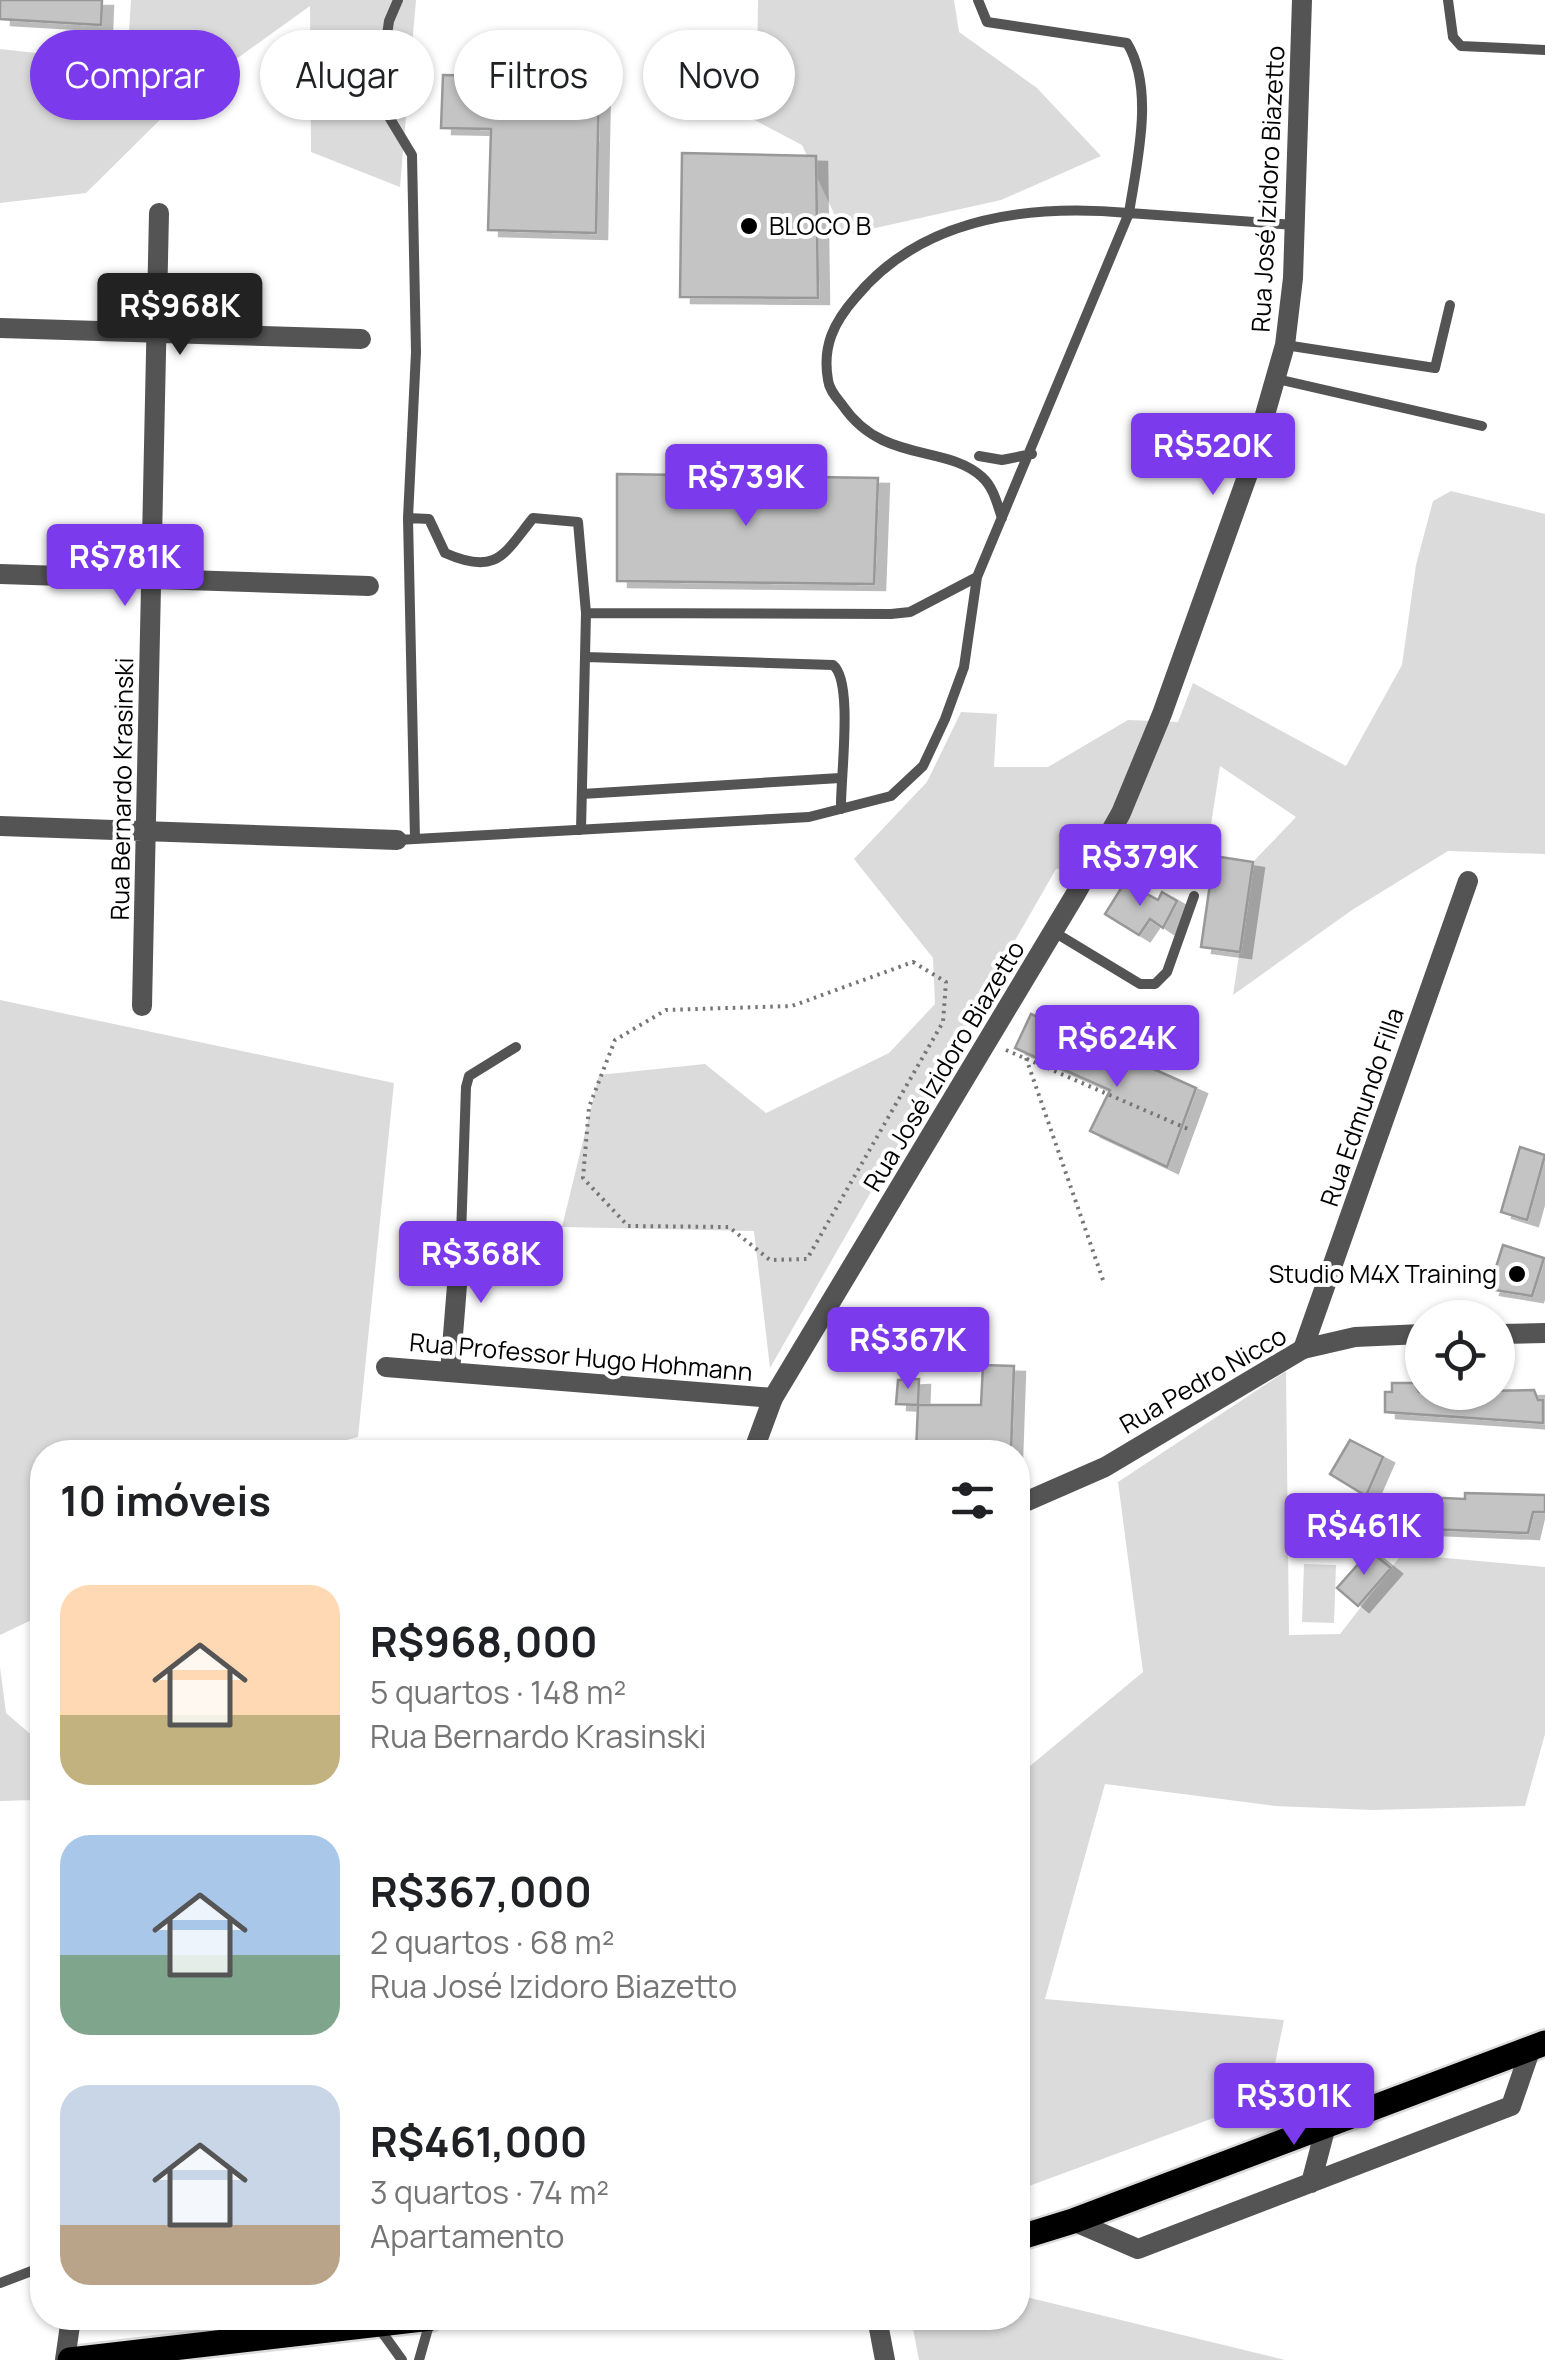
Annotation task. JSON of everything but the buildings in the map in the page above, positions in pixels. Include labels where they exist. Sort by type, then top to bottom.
[{"type":"main road","points":[[1030,2234],[1538,2045]]},
{"type":"main road","points":[[68,2360],[128,2357],[331,2330]]},
{"type":"street","name":"Rua José Izidoro Biazetto","points":[[757,1440],[773,1398],[1054,932],[1141,767],[1216,565],[1285,345],[1295,225],[1302,0]]},
{"type":"street","name":"Rua Bernardo Krasinski","points":[[142,1006],[159,212]]},
{"type":"street","points":[[0,328],[361,339]]},
{"type":"street","points":[[0,574],[369,586]]},
{"type":"street","points":[[0,826],[406,840]]},
{"type":"street","name":"Rua Edmundo Filla","points":[[1303,1349],[1468,881]]},
{"type":"street","points":[[450,1372],[461,1236]]},
{"type":"street","points":[[1515,1334],[1545,1334]]},
{"type":"street","name":"Rua Pedro Nicco","points":[[1030,1499],[1084,1478],[1303,1349],[1355,1337],[1405,1335]]},
{"type":"street","name":"Rua Professor Hugo Hohmann","points":[[386,1367],[773,1398]]},
{"type":"street","points":[[1073,2221],[1138,2249],[1511,2106],[1538,2045]]},
{"type":"street","points":[[1311,2183],[1326,2126]]},
{"type":"street","points":[[68,2360],[70,2330]]},
{"type":"street","points":[[879,2330],[885,2360]]},
{"type":"lane","points":[[398,0],[389,21],[380,77],[389,117],[412,155],[416,352],[408,518],[406,840],[809,817],[891,796],[923,766],[964,667],[977,577],[1032,454],[1129,212],[1140,149],[1140,64],[1127,44],[987,22],[978,0]]},
{"type":"lane","points":[[1448,0],[1453,37],[1461,46],[1545,50]]},
{"type":"lane","points":[[1002,518],[986,480],[973,470],[885,443],[852,419],[828,385],[829,334],[877,272],[910,247],[955,228],[1022,212],[1129,212],[1295,225]]},
{"type":"lane","points":[[1285,345],[1435,368],[1450,305]]},
{"type":"lane","points":[[1277,379],[1482,426]]},
{"type":"lane","points":[[979,456],[1016,459],[1032,454]]},
{"type":"lane","points":[[408,518],[430,519],[445,554],[484,563],[506,556],[533,518],[578,522],[586,613],[581,830]]},
{"type":"lane","points":[[586,613],[891,614],[910,612],[977,577]]},
{"type":"lane","points":[[586,656],[833,666],[841,674],[844,702],[841,809]]},
{"type":"lane","points":[[582,794],[840,778]]},
{"type":"lane","points":[[1054,932],[1140,984],[1155,984],[1167,972],[1194,896]]},
{"type":"lane","points":[[461,1236],[469,1076],[516,1046]]},
{"type":"lane","points":[[0,2283],[30,2271]]},
{"type":"lane","points":[[382,2330],[412,2360],[426,2330]]},
{"type":"path","points":[[913,962],[946,982],[943,1022],[807,1259],[770,1260],[729,1227],[628,1226],[583,1178],[589,1107],[615,1040],[666,1010],[792,1006],[913,962]]},
{"type":"path","points":[[988,1042],[1188,1129]]},
{"type":"path","points":[[1026,1058],[1103,1280]]},
{"type":"shaded area","points":[[131,0],[416,0],[413,30],[310,30],[310,6],[277,30],[260,30],[260,42],[240,56],[240,30],[129,30]]},
{"type":"shaded area","points":[[758,0],[954,0],[959,32],[1037,88],[1101,156],[1001,200],[844,235],[802,145],[754,120],[795,120],[795,30],[757,30]]},
{"type":"shaded area","points":[[0,49],[30,52],[30,120],[160,120],[86,193],[0,203]]},
{"type":"shaded area","points":[[311,120],[406,120],[400,187],[311,152]]},
{"type":"shaded area","points":[[1451,491],[1545,514],[1545,854],[1448,851],[1352,910],[1233,995],[1253,862],[1296,817],[1220,766],[1207,851],[1056,869],[770,1368],[754,1231],[562,1227],[599,1075],[705,1064],[766,1113],[889,1053],[935,1004],[933,958],[854,859],[927,782],[961,712],[997,714],[994,767],[1048,767],[1128,720],[1178,722],[1193,683],[1346,766],[1402,665],[1416,565],[1433,501]]},
{"type":"shaded area","points":[[0,1000],[394,1083],[358,1437],[30,1440],[30,1621],[0,1635]]},
{"type":"shaded area","points":[[1286,1371],[1289,1635],[1340,1634],[1402,1554],[1545,1567],[1545,1734],[1525,1806],[1373,1810],[1275,1806],[1105,1784],[1045,1999],[1284,2020],[1268,2098],[1030,2186],[1030,1766],[1143,1672],[1118,1482]]},
{"type":"shaded area","points":[[1304,1564],[1336,1565],[1334,1623],[1302,1622]]},
{"type":"shaded area","points":[[0,1667],[6,1713],[30,1734],[30,1800],[0,1801]]},
{"type":"shaded area","points":[[1030,2298],[1285,2360],[919,2360],[913,2330],[1030,2330]]},
{"type":"place","name":"BLOCO B","points":[[749,226]]},
{"type":"place","name":"Studio M4X Training","points":[[1517,1274]]}]
